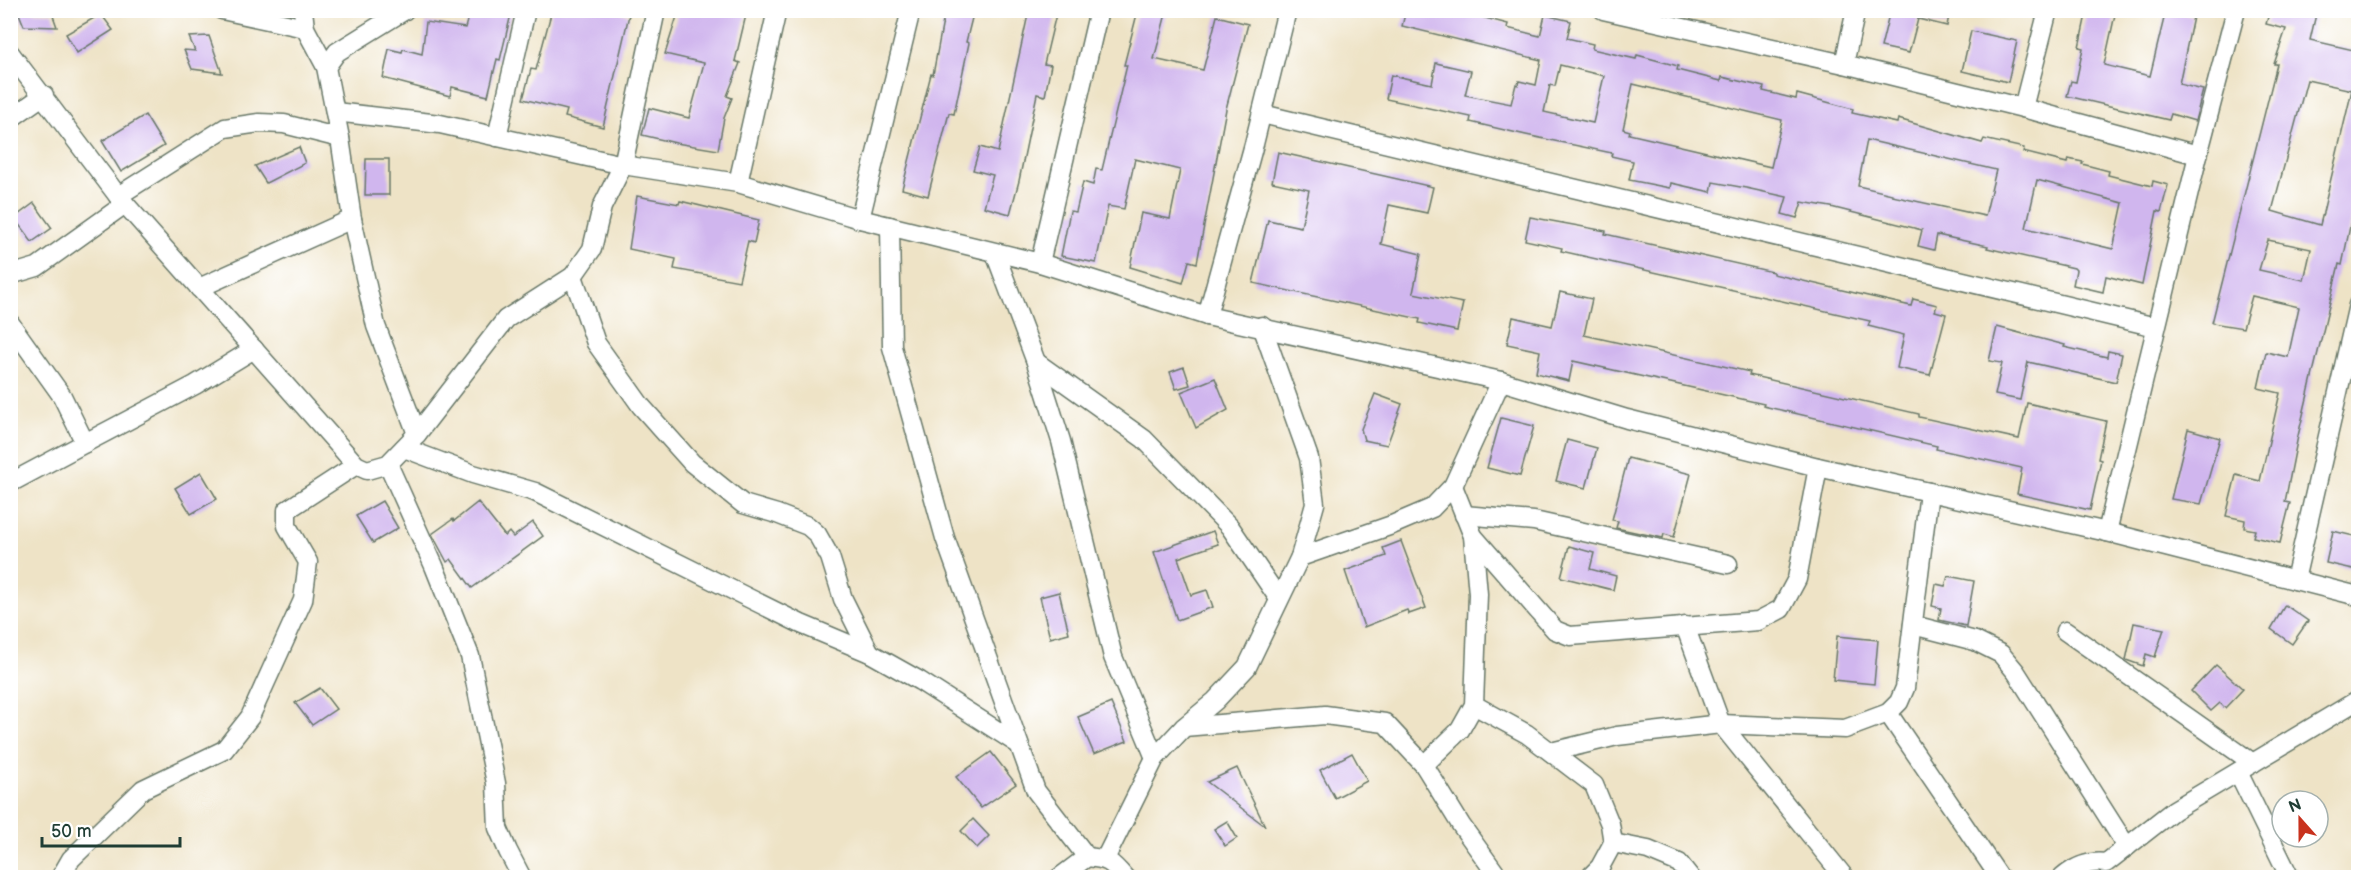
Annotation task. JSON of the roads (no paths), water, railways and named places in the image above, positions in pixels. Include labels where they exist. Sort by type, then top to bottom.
[{"type":"street","points":[[222,10],[304,19],[326,67],[340,138],[352,219],[376,326],[417,434]]},
{"type":"street","points":[[326,67],[337,52],[405,10]]},
{"type":"street","points":[[497,136],[526,10]]},
{"type":"street","points":[[10,53],[121,200],[356,465],[367,470],[388,464],[417,434],[506,320],[573,276],[592,249],[602,207],[623,165],[656,10]]},
{"type":"street","points":[[738,183],[777,10]]},
{"type":"street","points":[[860,219],[911,10]]},
{"type":"street","points":[[1040,264],[1099,10]]},
{"type":"street","points":[[1207,316],[1262,114],[1287,10]]},
{"type":"street","points":[[1603,10],[1661,17],[2023,108],[2198,155]]},
{"type":"street","points":[[1844,64],[1856,10]]},
{"type":"street","points":[[2023,108],[2048,10]]},
{"type":"street","points":[[2107,532],[2198,155],[2236,10]]},
{"type":"street","points":[[10,119],[44,96]]},
{"type":"street","points":[[335,112],[440,124],[623,165],[738,183],[860,219],[1040,264],[1207,316],[1262,326],[1501,381],[1627,419],[1818,467],[2107,532],[2358,596]]},
{"type":"street","points":[[1262,114],[2156,327]]},
{"type":"street","points":[[10,275],[37,267],[121,200],[225,128],[259,123],[284,124],[340,138]]},
{"type":"street","points":[[199,288],[352,219]]},
{"type":"street","points":[[890,226],[892,347],[945,538],[1036,791],[1087,857]]},
{"type":"street","points":[[995,254],[1036,362],[1061,441],[1113,657],[1155,758]]},
{"type":"street","points":[[573,276],[596,343],[641,406],[692,463],[743,504],[808,526],[817,534],[830,557],[843,599],[870,653]]},
{"type":"street","points":[[2295,580],[2358,305]]},
{"type":"street","points":[[10,322],[62,396],[85,443]]},
{"type":"street","points":[[1105,859],[1155,758],[1184,727],[1215,701],[1247,668],[1300,557],[1315,504],[1309,458],[1262,326]]},
{"type":"street","points":[[10,483],[195,385],[254,349]]},
{"type":"street","points":[[1036,362],[1143,439],[1230,527],[1279,599]]},
{"type":"street","points":[[1300,557],[1392,525],[1432,508],[1453,486],[1501,381]]},
{"type":"street","points":[[404,448],[473,474],[535,492],[801,624],[870,653],[920,681],[1018,744]]},
{"type":"street","points":[[388,464],[434,566],[470,656],[496,783],[498,828],[522,878]]},
{"type":"street","points":[[60,878],[72,859],[142,789],[224,750],[250,717],[303,600],[308,561],[287,526],[287,510],[356,465]]},
{"type":"street","points":[[1453,486],[1473,536],[1555,630],[1570,636],[1758,621],[1781,609],[1797,579],[1818,467]]},
{"type":"street","points":[[1551,752],[1617,736],[1721,724],[1845,729],[1888,713],[1899,702],[1905,688],[1929,492]]},
{"type":"street","points":[[1464,515],[1534,521],[1728,564]]},
{"type":"street","points":[[1424,765],[1460,730],[1474,705],[1478,594],[1473,536]]},
{"type":"street","points":[[1913,624],[1975,641],[2001,654],[2016,672],[2127,847]]},
{"type":"street","points":[[1685,627],[1721,724],[1845,878]]},
{"type":"street","points":[[2065,632],[2246,767],[2290,878]]},
{"type":"street","points":[[2062,878],[2072,870],[2092,862],[2111,870],[2127,847],[2174,810],[2358,700]]},
{"type":"street","points":[[1474,705],[1527,734],[1594,785],[1610,824],[1613,843],[1600,867],[1589,878]]},
{"type":"street","points":[[1888,713],[2000,878]]},
{"type":"street","points":[[1184,727],[1325,715],[1385,723],[1424,765],[1461,825],[1499,878]]},
{"type":"street","points":[[1613,843],[1648,850],[1679,863],[1691,878]]},
{"type":"street","points":[[1059,878],[1087,857],[1105,859],[1113,864],[1125,878]]}]
